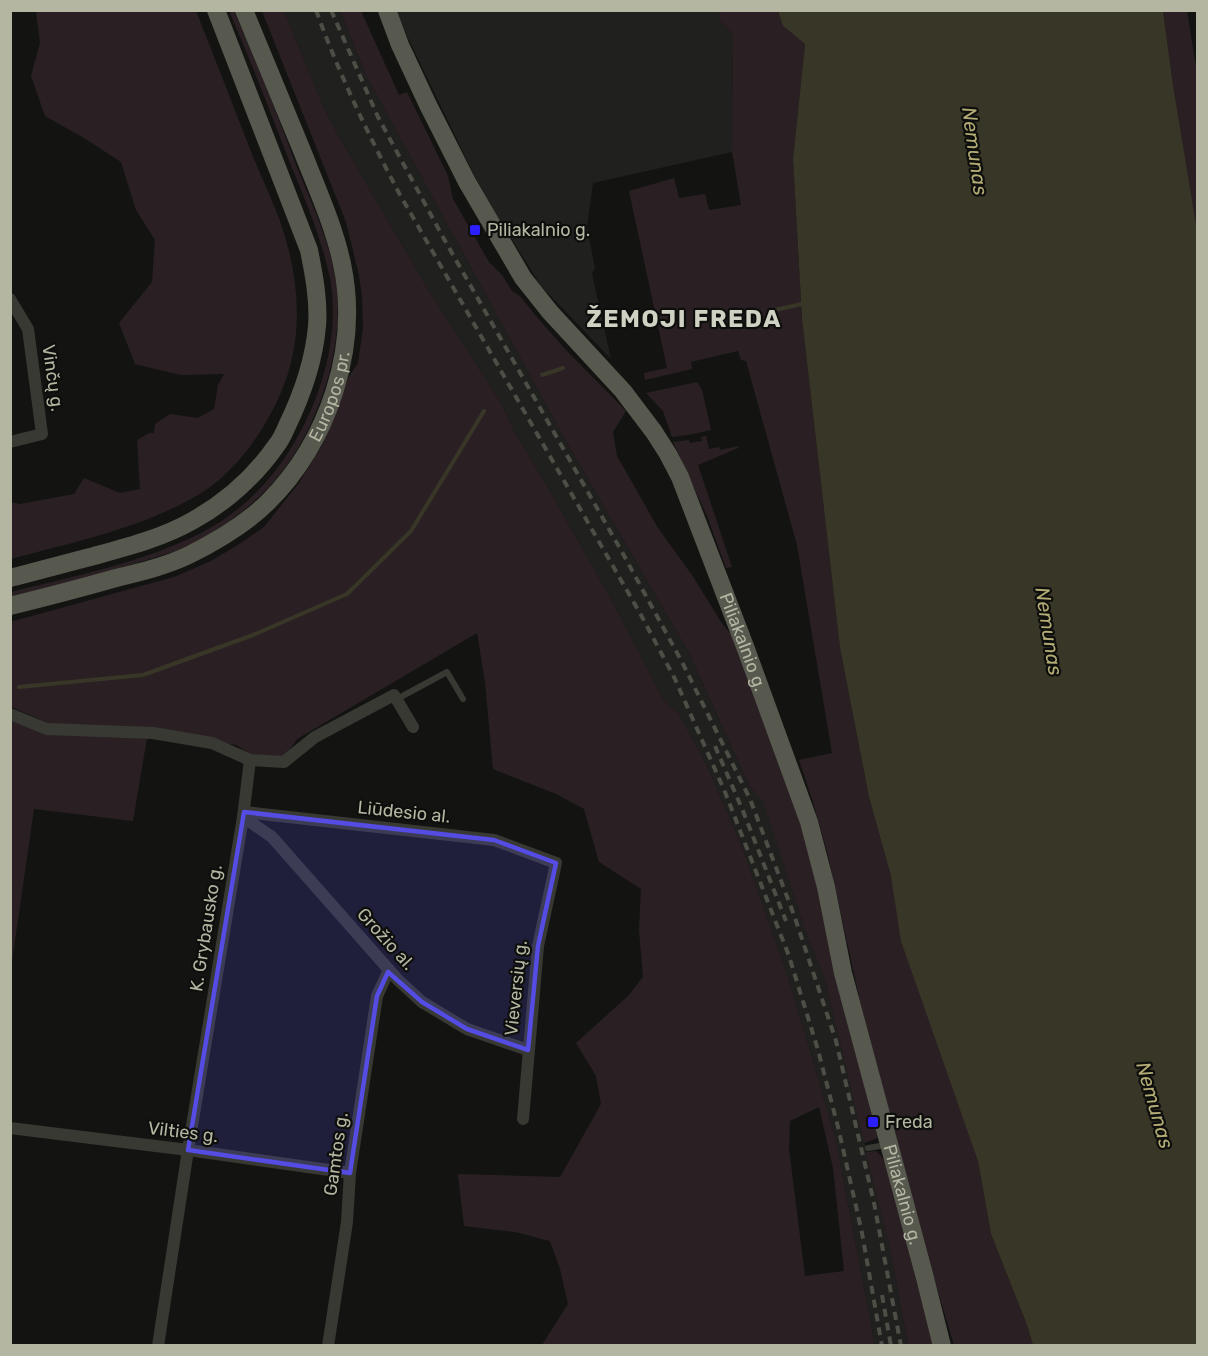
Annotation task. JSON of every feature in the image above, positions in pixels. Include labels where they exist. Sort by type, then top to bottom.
[{"type":"main road","name":"Europos pr.","points":[[10,578],[117,550],[152,539],[193,521],[233,493],[252,476],[278,445],[296,407],[314,350],[317,298],[314,272],[309,250],[216,10]]},
{"type":"main road","name":"Europos pr.","points":[[10,606],[163,565],[189,555],[223,536],[268,502],[295,471],[312,445],[326,415],[336,385],[347,327],[347,294],[342,264],[320,195],[244,10]]},
{"type":"main road","name":"Piliakalnio g.","points":[[387,10],[400,45],[467,182],[524,278],[550,312],[623,392],[654,432],[680,477],[750,659],[809,822],[826,887],[843,973],[942,1346]]},
{"type":"street","name":"Vinčų g.","points":[[10,299],[28,330],[42,434],[10,442]]},
{"type":"street","points":[[10,714],[47,729],[153,733],[212,743],[250,760],[284,762],[315,737],[394,695],[413,728]]},
{"type":"street","name":"K. Grybausko g.","points":[[158,1346],[250,760]]},
{"type":"street","name":"Liūdesio al.","points":[[243,814],[494,840],[556,863]]},
{"type":"street","name":"Grožio al.","points":[[243,814],[272,837],[388,970],[422,1002],[467,1029],[528,1050]]},
{"type":"street","name":"Vieversių g.","points":[[523,1119],[538,946],[556,863]]},
{"type":"street","name":"Gamtos g.","points":[[328,1346],[346,1222],[350,1173],[377,996],[388,970]]},
{"type":"street","name":"Vilties g.","points":[[10,1128],[350,1173]]},
{"type":"lane","points":[[396,700],[447,672],[463,699]]},
{"type":"lane","points":[[868,1148],[889,1144]]},
{"type":"highlighted area","points":[[244,812],[494,840],[556,863],[538,946],[528,1050],[467,1029],[422,1002],[388,972],[377,996],[350,1173],[188,1150]]},
{"type":"shaded area","points":[[36,11],[196,11],[280,221],[293,273],[297,324],[294,349],[279,398],[251,445],[234,466],[214,484],[191,499],[148,519],[11,559],[11,502],[20,504],[74,494],[84,478],[120,493],[140,489],[137,440],[149,433],[154,433],[155,424],[170,414],[198,418],[214,409],[218,385],[224,374],[181,375],[135,364],[119,323],[152,282],[155,240],[136,210],[121,162],[45,116],[31,76],[40,43]]},
{"type":"shaded area","points":[[229,11],[234,11],[259,70],[330,253],[336,282],[338,310],[336,339],[322,398],[296,452],[279,476],[252,503],[219,528],[186,547],[163,555],[11,597],[11,592],[108,568],[155,553],[201,533],[229,516],[254,495],[276,470],[304,424],[321,384],[331,342],[333,320],[330,278],[312,217]]},
{"type":"shaded area","points":[[262,11],[284,11],[323,106],[338,135],[429,291],[501,403],[515,433],[610,597],[663,699],[679,714],[707,766],[742,847],[787,974],[813,1061],[836,1141],[875,1345],[542,1345],[568,1304],[560,1269],[550,1241],[515,1232],[464,1226],[458,1174],[560,1177],[601,1104],[596,1076],[576,1043],[628,996],[643,977],[639,930],[641,889],[599,862],[584,809],[556,794],[493,769],[485,682],[477,633],[297,739],[283,759],[250,754],[236,745],[153,731],[51,724],[10,705],[10,622],[174,577],[209,562],[264,527],[299,483],[323,444],[348,378],[358,363],[363,328],[362,296],[346,222]],"holes":[[[819,1107],[833,1168],[844,1271],[805,1276],[789,1149],[790,1121]]]},
{"type":"shaded area","points":[[284,11],[340,11],[367,77],[567,443],[688,651],[750,787],[763,800],[805,930],[825,980],[890,1248],[908,1345],[875,1345],[836,1141],[813,1061],[787,974],[742,847],[707,766],[679,714],[663,699],[610,597],[515,433],[501,403],[429,291],[338,135],[323,106]]},
{"type":"shaded area","points":[[340,11],[361,11],[399,95],[407,92],[448,176],[453,199],[489,262],[565,349],[626,411],[613,432],[617,456],[658,528],[737,642],[805,821],[878,1138],[864,1143],[825,980],[805,930],[763,801],[750,787],[688,651],[567,443],[367,77]]},
{"type":"shaded area","points":[[395,11],[719,11],[720,21],[733,34],[732,152],[593,183],[587,227],[595,268],[592,274],[611,359],[541,286],[498,217],[475,177]]},
{"type":"shaded area","points":[[719,11],[778,11],[783,26],[805,44],[793,159],[802,319],[840,648],[869,797],[978,1161],[991,1234],[1033,1345],[954,1345],[904,1177],[860,1001],[828,855],[799,760],[832,753],[797,545],[746,361],[741,360],[738,351],[691,362],[692,369],[645,380],[644,373],[667,368],[629,191],[674,178],[679,198],[705,194],[709,210],[741,205],[732,152],[733,34],[720,21]]},
{"type":"shaded area","points":[[1163,11],[1187,11],[1197,73],[1197,237],[1173,85]]},
{"type":"shaded area","points":[[697,382],[702,390],[711,430],[672,437],[663,411],[646,393]]},
{"type":"shaded area","points":[[706,436],[709,449],[719,447],[720,450],[738,446],[738,448],[698,465],[732,567],[726,568],[707,516],[673,442],[702,441],[701,437]]},
{"type":"shaded area","points":[[11,718],[147,738],[133,821],[34,809],[11,968]]},
{"type":"shaded area","points":[[876,1151],[886,1165],[933,1345],[908,1345],[890,1248],[866,1152]]},
{"type":"water","name":"Nemunas","points":[[778,11],[1163,11],[1198,237],[1197,1345],[1033,1345],[991,1234],[978,1161],[901,941],[891,876],[869,797],[840,648],[802,319],[793,159],[805,44],[783,26]]},
{"type":"waterway","points":[[775,310],[806,303]]},
{"type":"waterway","points":[[542,375],[563,368]]},
{"type":"waterway","points":[[19,687],[143,675],[253,635],[347,594],[411,531],[484,411]]},
{"type":"railway","points":[[316,10],[354,103],[399,193],[641,615],[675,679],[725,792],[789,956],[818,1050],[862,1233],[882,1346]]},
{"type":"railway","points":[[331,10],[378,117],[444,239],[622,552],[682,662],[750,799],[794,915],[836,1041],[874,1203],[901,1346]]},
{"type":"railway","points":[[715,746],[786,921]]},
{"type":"railway","points":[[882,1295],[891,1346]]},
{"type":"place","name":"Piliakalnio g.","points":[[475,230]]},
{"type":"place","name":"Freda","points":[[873,1122]]},
{"type":"district","name":"ŽEMOJI FREDA","points":[[684,319]]}]
